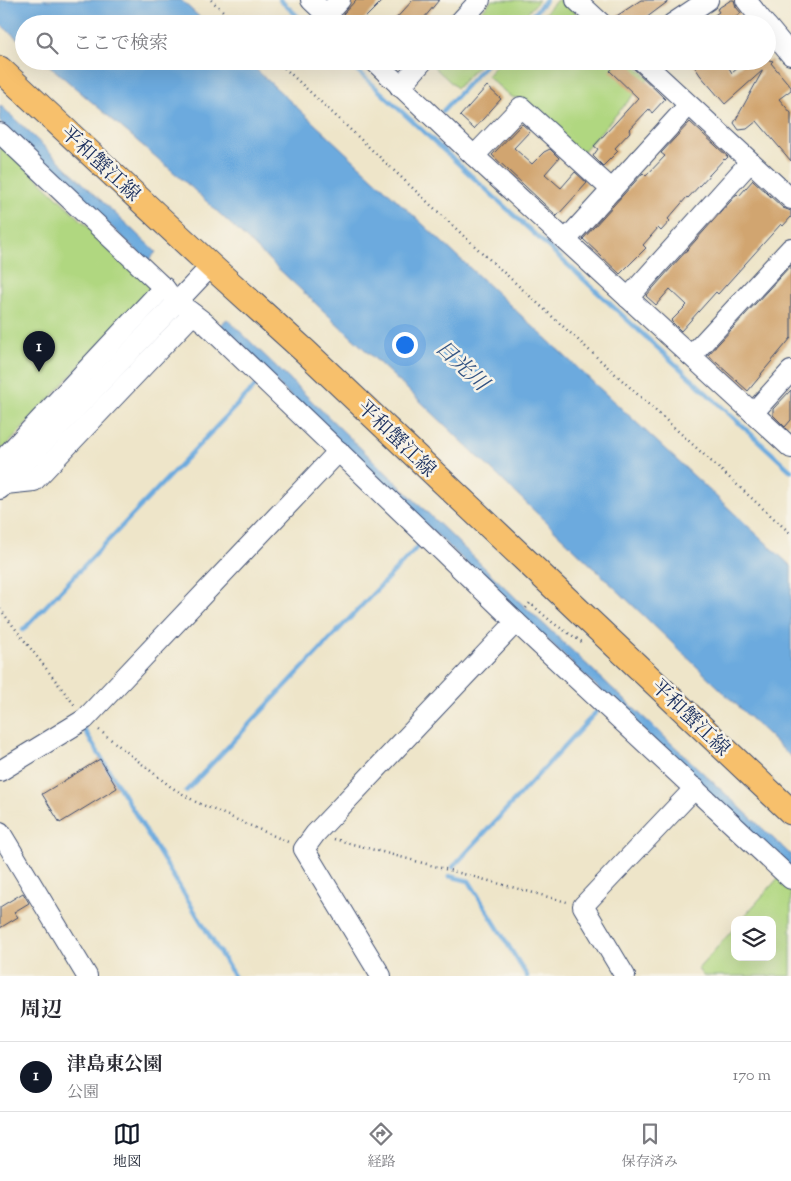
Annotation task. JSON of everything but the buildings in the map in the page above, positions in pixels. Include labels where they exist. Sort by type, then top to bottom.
[{"type":"main road","name":"平和蟹江線","points":[[0,68],[211,266],[306,352],[791,812]]},
{"type":"street","points":[[312,0],[328,15]]},
{"type":"street","points":[[334,15],[340,0]]},
{"type":"street","points":[[466,15],[480,0]]},
{"type":"street","points":[[576,0],[592,15]]},
{"type":"street","points":[[686,15],[708,0]]},
{"type":"street","points":[[746,0],[758,15]]},
{"type":"street","points":[[776,37],[791,55]]},
{"type":"street","points":[[383,70],[791,448]]},
{"type":"street","points":[[400,87],[415,70]]},
{"type":"street","points":[[651,70],[791,200]]},
{"type":"street","points":[[566,240],[688,106]]},
{"type":"street","points":[[474,156],[521,107],[612,190]]},
{"type":"street","points":[[0,133],[166,289],[2,460],[2,487]]},
{"type":"street","points":[[628,298],[750,162]]},
{"type":"street","points":[[691,356],[791,248]]},
{"type":"street","points":[[2,487],[211,266]]},
{"type":"street","points":[[2,487],[34,481],[190,312],[205,323],[516,622],[791,879]]},
{"type":"street","points":[[753,413],[791,371]]},
{"type":"street","points":[[0,771],[85,719],[339,451]]},
{"type":"street","points":[[380,976],[309,841],[516,622]]},
{"type":"street","points":[[625,976],[583,906],[695,788]]},
{"type":"street","points":[[0,832],[87,976]]},
{"type":"path","points":[[211,0],[227,15]]},
{"type":"path","points":[[287,70],[466,238],[791,534]]},
{"type":"path","points":[[0,609],[85,719],[170,787],[196,802],[309,841],[583,906]]},
{"type":"green space","points":[[492,0],[539,0],[525,15],[478,15]]},
{"type":"green space","points":[[557,0],[562,0],[578,15],[543,15]]},
{"type":"green space","points":[[437,70],[474,70],[457,88]]},
{"type":"green space","points":[[492,70],[640,70],[649,78],[581,154],[522,99],[511,97],[487,76]]},
{"type":"green space","points":[[0,143],[152,287],[0,453]]},
{"type":"green space","points":[[780,876],[791,886],[791,976],[703,976],[698,969],[731,932],[731,961],[776,961],[776,916],[745,916]]},
{"type":"water","points":[[0,0],[181,0],[197,15],[15,15],[15,36],[0,24]]},
{"type":"water","name":"日光川","points":[[54,70],[257,70],[791,566],[791,757],[422,403],[191,187]]},
{"type":"water","points":[[0,105],[156,252],[148,261],[0,122]]},
{"type":"water","points":[[227,319],[521,603],[791,855],[791,871],[218,327]]},
{"type":"waterway","points":[[280,0],[296,15]]},
{"type":"waterway","points":[[532,15],[546,0]]},
{"type":"waterway","points":[[357,70],[791,471]]},
{"type":"waterway","points":[[443,111],[481,70]]},
{"type":"waterway","points":[[23,630],[258,383]]},
{"type":"waterway","points":[[186,791],[422,542]]},
{"type":"waterway","points":[[453,867],[598,710]]},
{"type":"waterway","points":[[82,726],[234,976]]},
{"type":"waterway","points":[[449,876],[469,881],[527,976]]},
{"type":"place","name":"津島東公園","points":[[39,372]]}]
